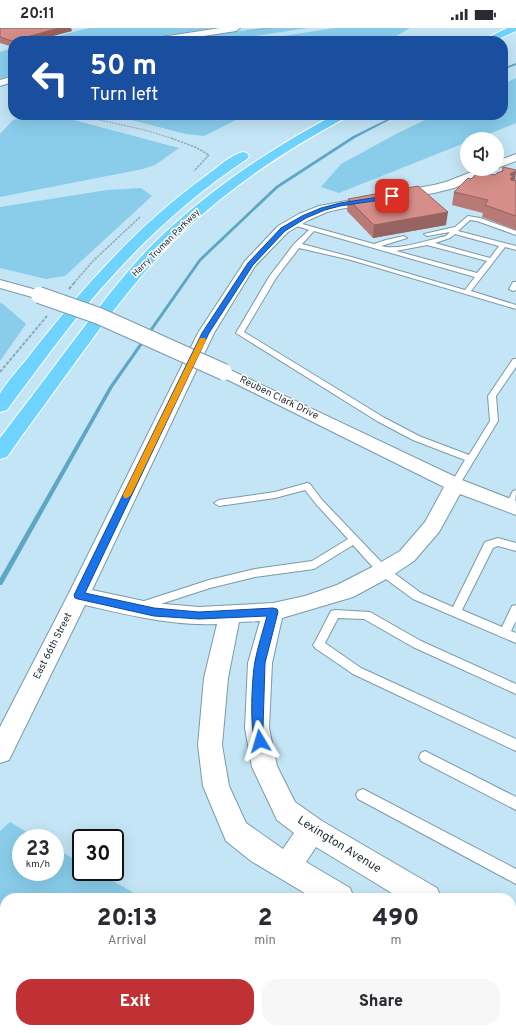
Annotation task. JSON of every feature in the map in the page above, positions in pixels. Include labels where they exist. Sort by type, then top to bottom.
[{"type":"highway","points":[[486,36],[498,28]]},
{"type":"highway","points":[[491,36],[515,28]]},
{"type":"highway","name":"Harry Truman Parkway","points":[[0,452],[114,298],[134,274],[170,236],[212,198],[250,169],[287,145],[334,120]]},
{"type":"highway","name":"Harry Truman Parkway","points":[[0,406],[89,294],[132,247],[192,193],[231,164],[256,148]]},
{"type":"street","points":[[186,36],[236,28]]},
{"type":"street","points":[[504,163],[514,160]]},
{"type":"street","name":"East 66th Street","points":[[0,752],[206,333],[250,264],[283,229],[323,209],[340,204],[422,192],[450,185],[476,176]]},
{"type":"street","name":"Reuben Clark Drive","points":[[0,284],[39,295],[106,319],[224,372],[371,442],[455,485],[514,502]]},
{"type":"street","points":[[78,595],[154,612],[199,616],[273,612],[305,604],[345,591],[383,571],[407,556],[432,527],[455,485]]},
{"type":"street","name":"Lexington Avenue","points":[[273,612],[260,663],[257,728],[265,767],[286,812],[312,830],[418,893]]},
{"type":"street","points":[[230,614],[216,678],[210,745],[216,786],[236,832],[261,851],[331,893]]},
{"type":"street","points":[[287,867],[312,830]]},
{"type":"lane","points":[[296,245],[364,250],[386,250],[410,247],[448,237],[468,218],[478,219],[516,233]]},
{"type":"lane","points":[[293,223],[313,229],[466,293],[516,307]]},
{"type":"lane","points":[[313,229],[296,245],[263,291],[240,333],[380,418],[416,438],[471,459]]},
{"type":"lane","points":[[427,234],[456,230],[516,248]]},
{"type":"lane","points":[[364,250],[388,241],[404,238]]},
{"type":"lane","points":[[428,242],[491,260]]},
{"type":"lane","points":[[466,293],[503,245]]},
{"type":"lane","points":[[386,250],[479,276]]},
{"type":"lane","points":[[455,485],[494,421],[492,396],[516,361]]},
{"type":"lane","points":[[219,503],[275,495],[307,486],[319,502],[383,571],[417,596],[516,638]]},
{"type":"lane","points":[[136,608],[209,584],[255,573],[314,565],[354,540]]},
{"type":"lane","points":[[456,612],[489,545],[498,542],[516,547]]},
{"type":"lane","points":[[505,633],[516,609]]},
{"type":"lane","points":[[516,689],[417,644],[366,615],[335,614],[319,645],[357,671],[516,745]]},
{"type":"lane","points":[[425,757],[516,804]]},
{"type":"lane","points":[[363,795],[516,877]]},
{"type":"path","points":[[98,120],[163,135],[197,148],[209,155],[207,159],[192,173]]},
{"type":"path","points":[[68,291],[93,260],[142,216]]},
{"type":"path","points":[[0,372],[47,316]]},
{"type":"shaded area","points":[[89,28],[212,28],[162,36],[58,36]]},
{"type":"shaded area","points":[[262,28],[307,28],[256,36],[203,36]]},
{"type":"shaded area","points":[[335,28],[410,28],[396,36],[283,36]]},
{"type":"shaded area","points":[[8,50],[8,76],[0,79],[0,52]]},
{"type":"shaded area","points":[[516,78],[516,123],[494,132],[460,132],[460,145],[339,193],[321,187],[341,164],[425,120],[508,120],[508,82]]},
{"type":"shaded area","points":[[74,120],[179,148],[155,165],[143,169],[0,197],[0,134],[12,121]]},
{"type":"shaded area","points":[[131,120],[236,120],[204,136],[186,134]]},
{"type":"shaded area","points":[[141,188],[152,196],[65,276],[46,279],[0,268],[0,207],[107,190]]},
{"type":"shaded area","points":[[0,303],[26,324],[0,361]]},
{"type":"shaded area","points":[[10,822],[22,829],[12,829],[12,881],[64,881],[64,853],[72,858],[72,881],[113,881],[134,893],[0,893],[0,831]]},
{"type":"building","points":[[0,28],[59,28],[30,36],[8,36],[8,40],[0,37]]},
{"type":"building","points":[[504,167],[516,170],[511,173],[510,175],[513,176],[510,179],[516,181],[516,216],[485,205],[488,200],[454,192],[468,178],[471,179],[474,176],[504,176]]},
{"type":"building","points":[[418,186],[448,212],[374,225],[348,199]]},
{"type":"waterway","points":[[508,67],[516,64]]},
{"type":"waterway","points":[[0,583],[111,387],[200,260],[277,187],[354,137],[388,120]]},
{"type":"slow traffic","points":[[127,495],[202,340]]},
{"type":"route","points":[[260,741],[257,728],[260,663],[273,612],[199,616],[154,612],[78,595],[206,333],[250,264],[283,229],[304,217],[340,204],[392,196]]}]
